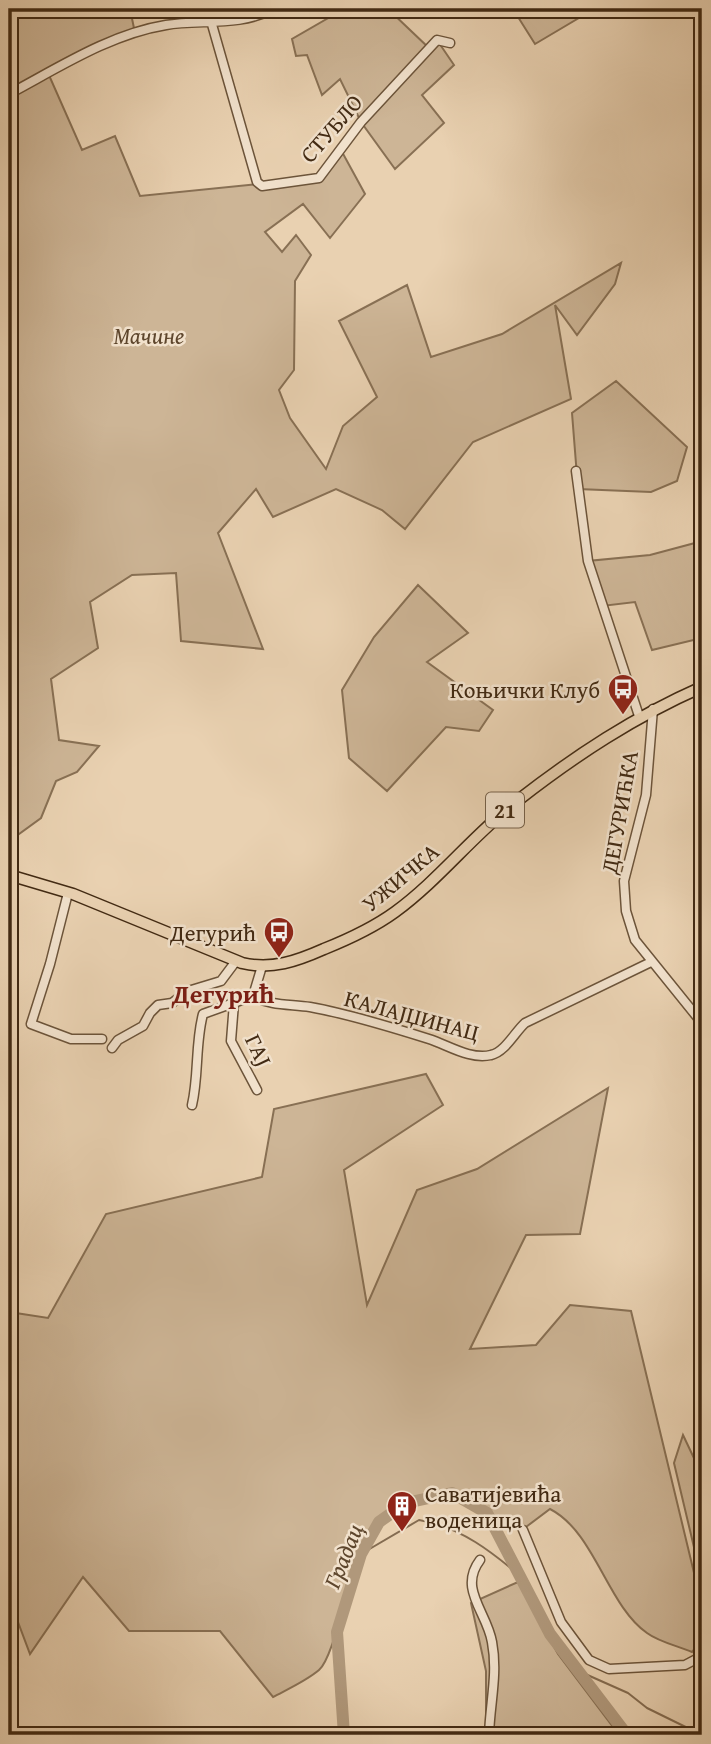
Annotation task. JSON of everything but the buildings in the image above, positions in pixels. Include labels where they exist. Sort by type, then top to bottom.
[{"type":"main road","name":"УЖИЧКА","points":[[9,875],[68,893],[236,961],[262,967],[290,963],[358,934],[394,913],[502,812],[597,742],[639,716],[702,687]]},
{"type":"street","points":[[9,94],[76,58],[135,33],[166,25],[257,17],[272,9]]},
{"type":"street","name":"СТУБЛО","points":[[211,21],[257,182],[262,186],[319,178],[361,122],[437,40],[450,43]]},
{"type":"street","points":[[576,471],[588,561],[639,716]]},
{"type":"street","name":"ДЕГУРИЋКА","points":[[653,709],[646,795],[624,881],[626,911],[635,940],[702,1023]]},
{"type":"street","points":[[68,893],[31,1024],[71,1039],[102,1039]]},
{"type":"street","points":[[111,1048],[118,1040],[143,1026],[158,1005],[172,1003],[188,991],[221,981],[236,961]]},
{"type":"street","name":"КАЛАЈЏИНАЦ","points":[[253,996],[260,1000],[311,1008],[430,1039],[468,1054],[492,1055],[506,1045],[525,1023],[651,962]]},
{"type":"street","points":[[192,1105],[198,1082],[202,1014],[253,996],[262,967]]},
{"type":"street","name":"ГАЈ","points":[[234,1003],[231,1041],[257,1090]]},
{"type":"street","points":[[523,1530],[561,1622],[589,1660],[610,1669],[685,1665],[702,1656]]},
{"type":"street","points":[[480,1560],[472,1570],[471,1586],[492,1637],[495,1657],[496,1682],[489,1735]]},
{"type":"green space","name":"Мачине","points":[[9,9],[130,9],[135,33],[48,73],[82,150],[115,136],[140,196],[319,178],[341,150],[365,194],[330,238],[303,204],[265,232],[282,252],[296,235],[311,255],[295,281],[294,370],[279,390],[290,418],[326,469],[343,426],[377,397],[339,321],[407,285],[431,357],[502,334],[621,263],[615,284],[577,335],[555,305],[571,399],[473,442],[405,529],[382,510],[336,489],[273,517],[256,489],[218,533],[263,649],[181,641],[176,573],[132,575],[90,602],[98,648],[51,679],[59,740],[99,746],[77,772],[56,781],[41,818],[19,834],[9,828]]},
{"type":"green space","points":[[344,9],[388,9],[429,48],[437,40],[454,65],[422,95],[444,123],[395,169],[361,122],[340,79],[322,95],[307,55],[296,56],[292,39]]},
{"type":"green space","points":[[513,9],[594,9],[535,44]]},
{"type":"green space","points":[[616,381],[687,447],[677,481],[651,492],[578,489],[572,413]]},
{"type":"green space","points":[[695,543],[702,557],[702,638],[652,650],[635,602],[602,606],[588,561],[650,555]]},
{"type":"green space","points":[[418,585],[468,633],[427,662],[493,710],[479,731],[446,727],[387,791],[349,758],[342,690],[374,637]]},
{"type":"green space","points":[[426,1074],[443,1105],[344,1170],[367,1305],[417,1190],[477,1169],[608,1088],[580,1234],[526,1235],[470,1349],[536,1345],[570,1305],[631,1311],[702,1606],[702,1639],[692,1652],[647,1633],[621,1605],[579,1534],[550,1509],[526,1527],[487,1513],[452,1493],[419,1501],[395,1511],[379,1525],[367,1542],[359,1561],[345,1609],[324,1663],[308,1678],[273,1697],[220,1631],[129,1631],[83,1577],[30,1654],[9,1598],[9,1312],[48,1318],[106,1214],[262,1177],[274,1109]]},
{"type":"green space","points":[[683,1435],[702,1475],[702,1581],[674,1463]]},
{"type":"green space","points":[[518,1582],[558,1654],[619,1735],[486,1735],[486,1671],[471,1603]]},
{"type":"waterway","points":[[9,29],[21,9]]},
{"type":"waterway","name":"Градац","points":[[344,1735],[337,1632],[361,1554],[379,1522],[406,1503],[452,1493],[487,1513],[550,1634],[627,1735]]},
{"type":"waterway","points":[[361,1554],[419,1520],[449,1528],[462,1535],[488,1550],[524,1579]]},
{"type":"waterway","points":[[574,1669],[628,1693],[647,1708],[702,1735]]},
{"type":"place","name":"Коњички Клуб","points":[[623,716]]},
{"type":"place","name":"Дегурић","points":[[279,959]]},
{"type":"place","name":"Саватијевића воденица","points":[[402,1533]]},
{"type":"district","name":"Дегурић","points":[[223,993]]}]
